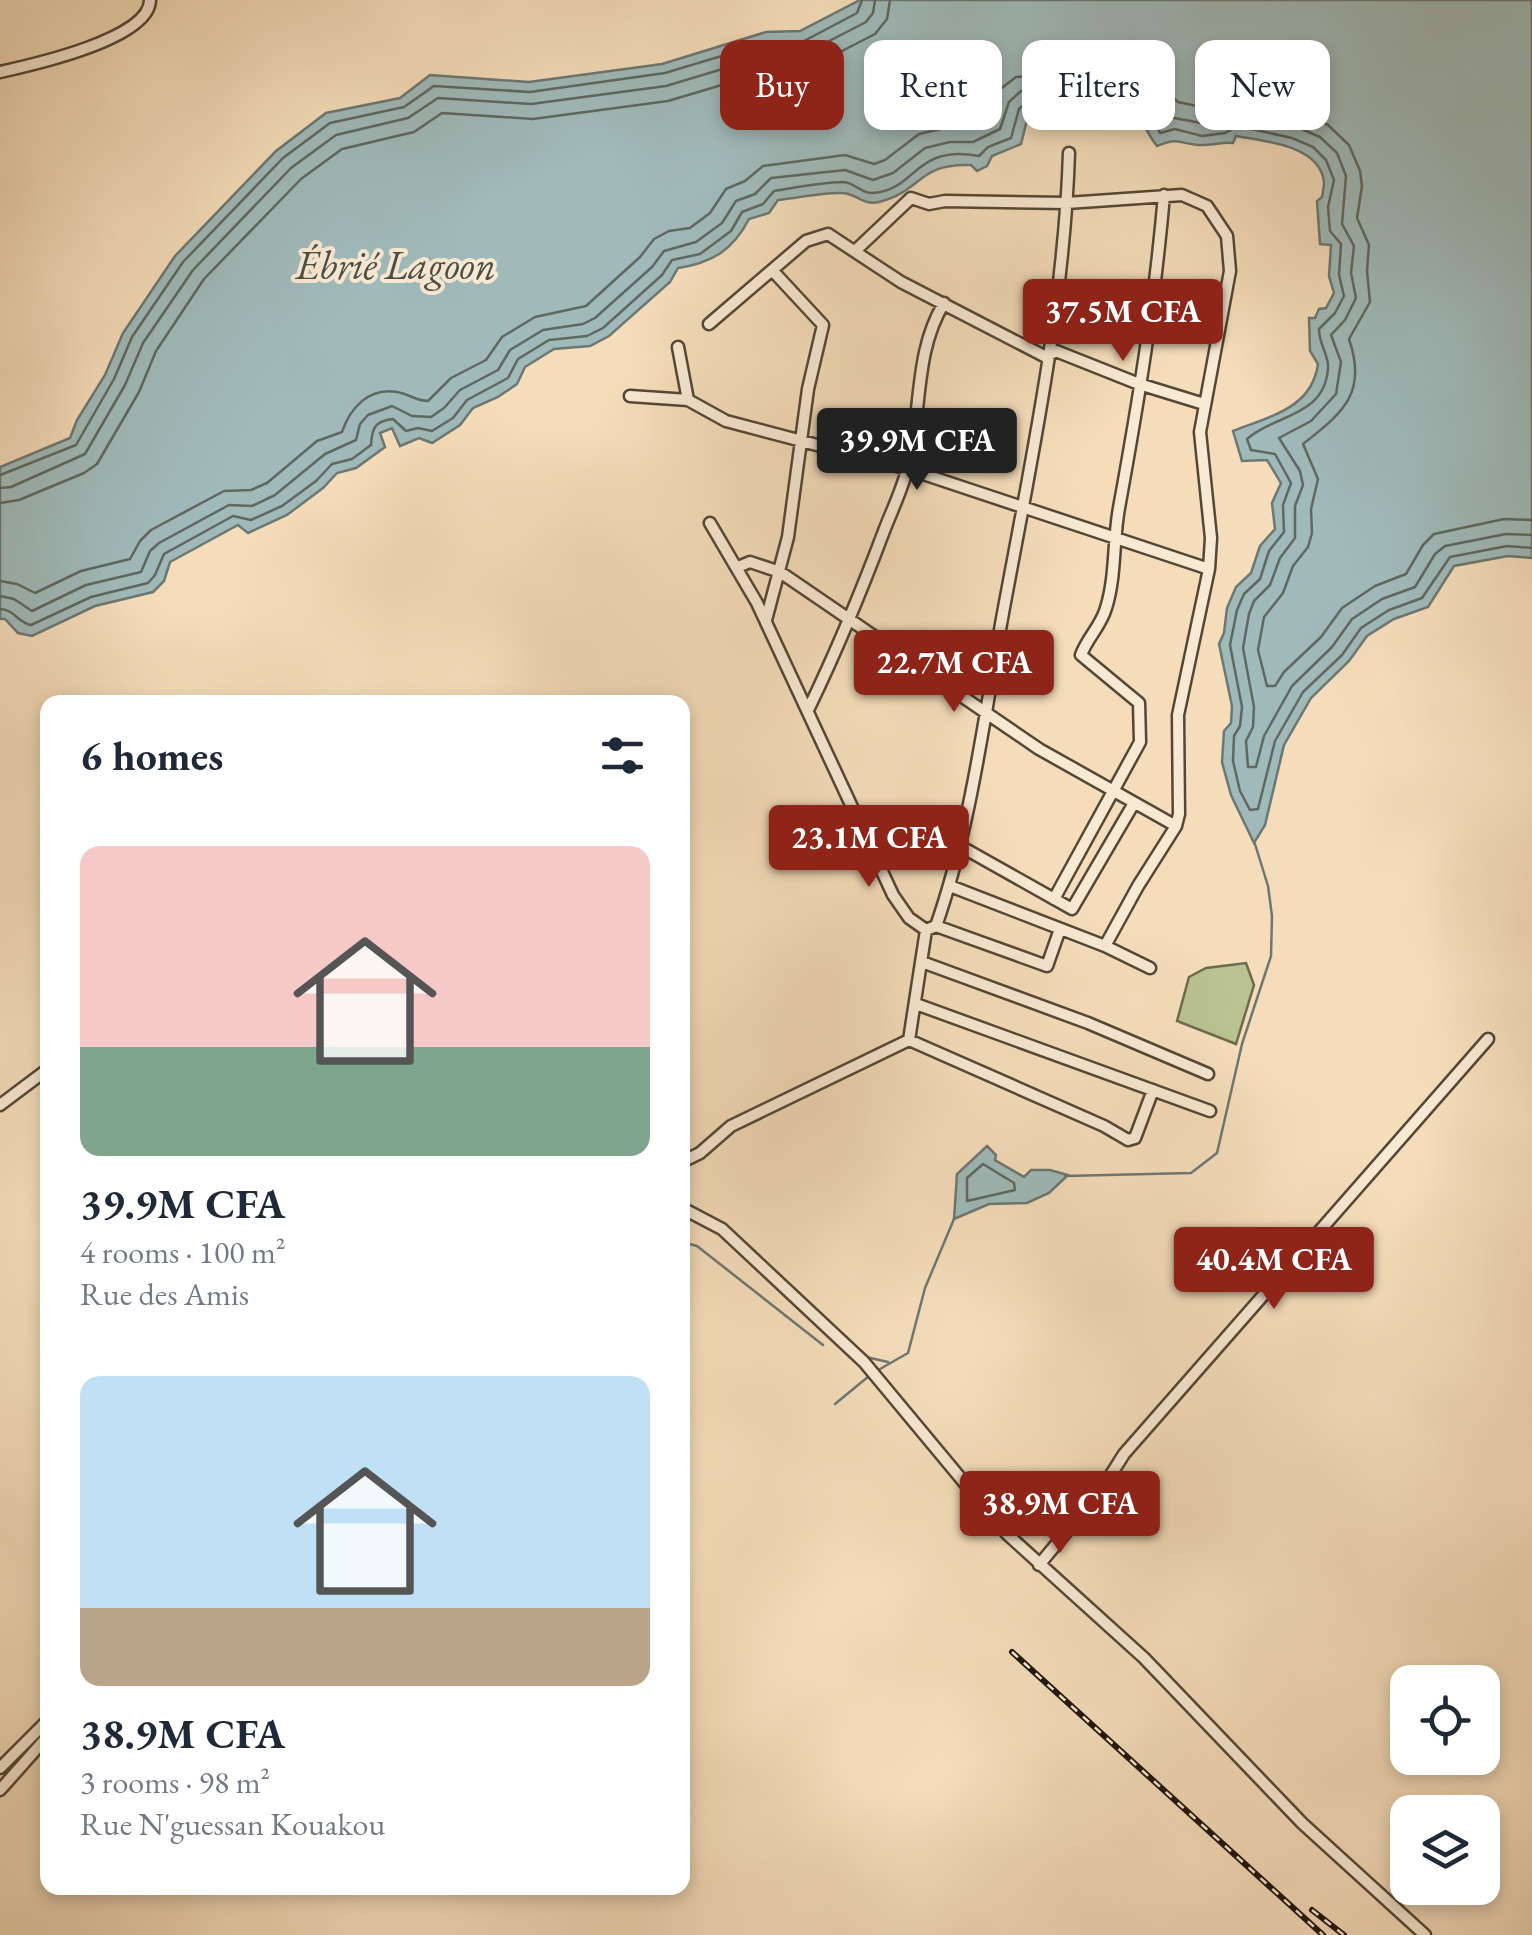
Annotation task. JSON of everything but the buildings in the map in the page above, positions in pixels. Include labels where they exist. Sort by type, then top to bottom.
[{"type":"street","points":[[0,72],[49,61],[100,42],[141,21],[150,8],[150,0]]},
{"type":"street","points":[[909,1040],[922,962],[960,846],[985,712],[1046,357],[1068,203],[1069,153]]},
{"type":"street","points":[[1054,899],[1140,742],[1139,703],[1080,655],[1108,604],[1114,537],[1151,320],[1164,195]]},
{"type":"street","points":[[855,251],[910,198],[929,204],[1068,203],[1182,195],[1200,201],[1227,236],[1230,271],[1200,432],[1211,538],[1209,569],[1178,714],[1179,814],[1176,826],[1105,946]]},
{"type":"street","points":[[709,324],[806,242],[828,234],[901,282],[1046,357]]},
{"type":"street","points":[[766,621],[788,538],[808,389],[823,325],[772,270]]},
{"type":"street","points":[[809,708],[850,621],[908,469],[924,347],[930,326],[944,302]]},
{"type":"street","points":[[678,348],[688,400]]},
{"type":"street","points":[[1046,357],[1056,352],[1204,404]]},
{"type":"street","points":[[630,396],[688,400],[726,420],[908,469],[1209,569]]},
{"type":"street","points":[[710,522],[766,621],[893,895],[909,918],[1047,966],[1060,929]]},
{"type":"street","points":[[738,567],[755,563],[780,572],[1039,749],[1176,826]]},
{"type":"street","points":[[960,846],[1070,909],[1134,803]]},
{"type":"street","points":[[950,886],[1105,946],[1150,968]]},
{"type":"street","points":[[922,962],[1088,1023],[1208,1074]]},
{"type":"street","points":[[916,1004],[1210,1112]]},
{"type":"street","points":[[1039,1566],[1102,1489],[1124,1454],[1488,1039]]},
{"type":"street","points":[[690,1158],[731,1126],[909,1040],[1128,1140],[1136,1138],[1153,1090]]},
{"type":"street","points":[[0,1105],[40,1075]]},
{"type":"street","points":[[690,1212],[722,1229],[864,1362],[1007,1534],[1144,1658],[1302,1823],[1425,1935]]},
{"type":"street","points":[[0,1768],[40,1728]]},
{"type":"street","points":[[0,1790],[40,1745]]},
{"type":"green space","points":[[1246,963],[1254,985],[1236,1044],[1177,1021],[1189,977],[1206,968]]},
{"type":"water","name":"Ébrié Lagoon","points":[[860,0],[1532,0],[1532,558],[1508,556],[1454,566],[1428,607],[1394,619],[1367,636],[1349,661],[1311,698],[1284,745],[1265,825],[1254,843],[1231,795],[1222,762],[1224,731],[1231,723],[1232,706],[1219,644],[1236,587],[1251,573],[1260,546],[1275,529],[1272,503],[1281,483],[1267,460],[1242,461],[1233,431],[1275,415],[1308,391],[1318,364],[1310,351],[1309,318],[1315,318],[1319,309],[1326,308],[1334,293],[1329,276],[1331,245],[1320,244],[1317,201],[1322,197],[1324,182],[1320,170],[1302,153],[1236,136],[1233,143],[1202,145],[1174,141],[1157,146],[1147,130],[1175,130],[1175,40],[1022,40],[1024,130],[1021,144],[992,156],[987,166],[977,171],[971,165],[940,168],[879,202],[842,193],[778,200],[769,213],[749,219],[736,239],[720,253],[701,263],[678,268],[670,282],[609,336],[590,346],[554,349],[525,367],[517,384],[473,408],[460,425],[432,443],[419,438],[400,446],[392,428],[380,433],[385,447],[356,468],[337,473],[287,515],[248,533],[238,525],[170,562],[164,581],[153,592],[95,606],[32,636],[18,633],[5,619],[0,619],[0,467],[70,438],[123,333],[175,256],[276,151],[326,113],[400,98],[430,75],[529,82],[662,64],[720,46],[720,130],[844,130],[844,40],[740,40],[766,32],[800,31]]},
{"type":"water","points":[[987,1146],[996,1155],[995,1160],[1024,1177],[1031,1170],[1068,1175],[1049,1193],[1027,1203],[989,1204],[954,1219],[957,1174]]},
{"type":"waterway","points":[[1065,1176],[1191,1173],[1217,1153],[1242,1044],[1271,956],[1268,886],[1255,844]]},
{"type":"waterway","points":[[880,1369],[908,1353],[925,1288],[954,1219]]},
{"type":"waterway","points":[[690,1244],[823,1345]]},
{"type":"waterway","points":[[866,1357],[888,1362]]},
{"type":"waterway","points":[[835,1404],[869,1376]]},
{"type":"railway","points":[[1012,1652],[1323,1935]]},
{"type":"railway","points":[[1312,1910],[1344,1935]]}]
